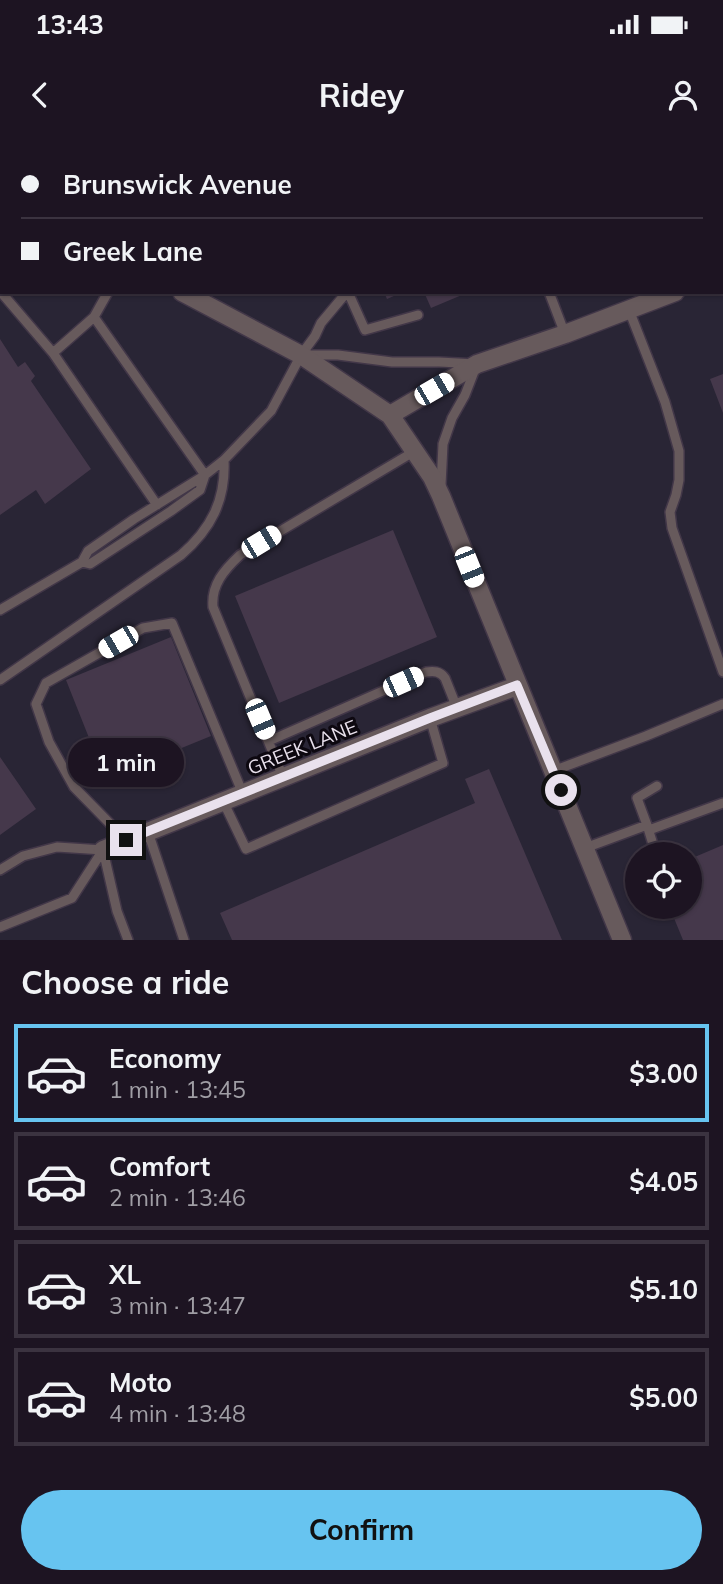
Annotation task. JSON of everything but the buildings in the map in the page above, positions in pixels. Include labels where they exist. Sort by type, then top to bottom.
[{"type":"street","points":[[185,294],[300,355],[390,415],[415,451],[441,496],[622,940]]},
{"type":"street","points":[[390,415],[477,364],[670,294]]},
{"type":"street","name":"GREEK LANE","points":[[103,850],[517,685]]},
{"type":"lane","points":[[3,294],[53,353],[157,505]]},
{"type":"lane","points":[[53,353],[94,317],[107,294]]},
{"type":"lane","points":[[0,610],[82,562],[88,551],[224,460],[271,411],[300,355],[315,336],[321,323],[346,294]]},
{"type":"lane","points":[[349,294],[365,330],[418,315]]},
{"type":"lane","points":[[550,294],[565,334]]},
{"type":"lane","points":[[629,310],[665,402],[679,450],[680,480],[670,512],[672,528],[723,672]]},
{"type":"lane","points":[[94,317],[205,475]]},
{"type":"lane","points":[[300,355],[338,355],[392,362],[477,364],[443,444],[441,496]]},
{"type":"lane","points":[[283,777],[213,607],[212,597],[219,578],[240,555],[415,451]]},
{"type":"lane","points":[[0,680],[181,555],[197,541],[208,527],[217,508],[225,479],[224,460]]},
{"type":"lane","points":[[82,562],[90,564],[172,511],[200,491],[205,475]]},
{"type":"lane","points":[[126,840],[74,787],[49,742],[36,704],[46,683],[142,628],[172,623],[243,793]]},
{"type":"lane","points":[[269,741],[426,672],[435,671],[446,678],[457,708]]},
{"type":"lane","points":[[553,771],[723,704]]},
{"type":"lane","points":[[223,801],[246,849],[443,763],[430,718]]},
{"type":"lane","points":[[652,842],[637,798],[657,786]]},
{"type":"lane","points":[[584,848],[723,803]]},
{"type":"lane","points":[[148,832],[184,940]]},
{"type":"lane","points":[[0,870],[23,856],[57,847],[103,850]]},
{"type":"lane","points":[[0,927],[72,898],[103,850]]},
{"type":"lane","points":[[103,850],[117,911],[128,940]]},
{"type":"shaded area","points":[[0,294],[723,294],[723,940],[0,940]]},
{"type":"route","points":[[126,840],[517,685],[561,790]]}]
